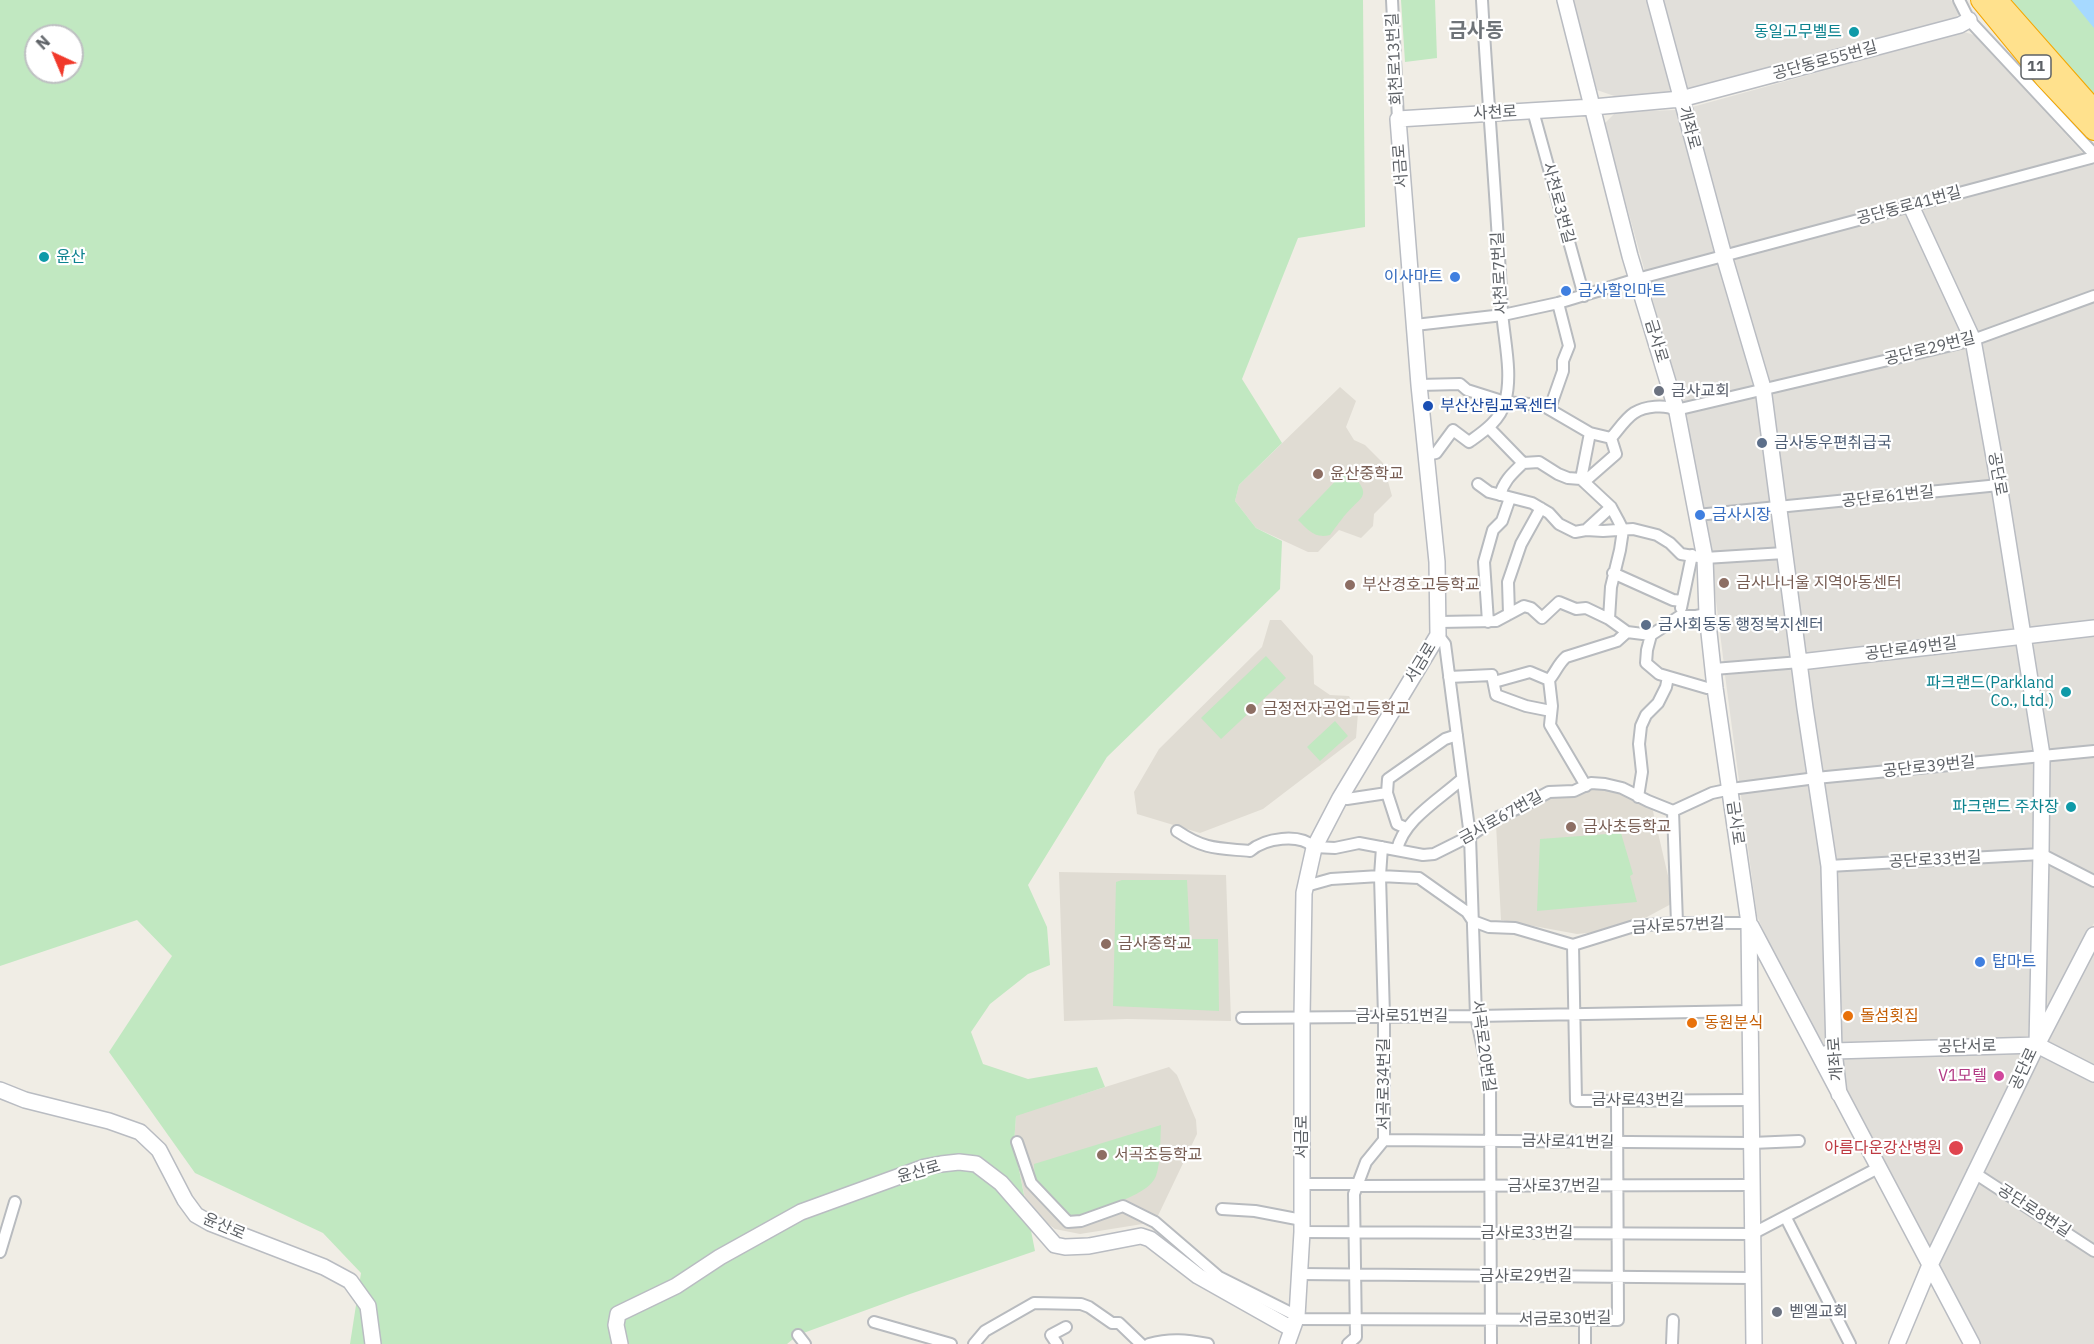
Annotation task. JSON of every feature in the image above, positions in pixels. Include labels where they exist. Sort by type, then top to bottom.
[{"type":"highway","name":"11","points":[[1981,0],[2045,78],[2094,130]]},
{"type":"highway","name":"11","points":[[1997,0],[2094,110]]},
{"type":"street","name":"회천로13번길","points":[[1392,0],[1398,119]]},
{"type":"street","name":"사천로7번길","points":[[1482,0],[1508,373],[1506,402],[1489,428]]},
{"type":"street","name":"금사로","points":[[1565,0],[1637,279],[1676,410],[1697,515],[1699,557],[1715,688],[1749,923],[1754,1344]]},
{"type":"street","name":"개좌로","points":[[1654,0],[1724,256],[1763,388],[1829,866],[1834,1051],[1839,1094],[1972,1344]]},
{"type":"street","points":[[1959,0],[1969,20],[2094,156]]},
{"type":"street","name":"공단동로55번길","points":[[1593,107],[1681,99],[1960,25],[1969,20]]},
{"type":"street","name":"사천로","points":[[1398,119],[1593,107]]},
{"type":"street","name":"사천로3번길","points":[[1533,111],[1584,296]]},
{"type":"street","name":"서금로","points":[[1287,1344],[1295,1321],[1302,1226],[1302,1017],[1306,886],[1314,847],[1340,798],[1439,629],[1437,562],[1419,385],[1398,119]]},
{"type":"street","name":"공단동로41번길","points":[[1724,256],[2094,156]]},
{"type":"street","name":"공단로","points":[[1897,1344],[1973,1172],[2037,1045],[2041,854],[2042,755],[1999,485],[1973,340],[1911,206]]},
{"type":"street","points":[[1414,325],[1503,315],[1558,303],[1724,256]]},
{"type":"street","name":"공단로29번길","points":[[1763,388],[1973,340],[2094,296]]},
{"type":"street","points":[[1550,408],[1569,346],[1558,303]]},
{"type":"street","points":[[1419,385],[1460,384],[1467,390],[1506,402],[1532,403],[1550,408],[1590,434],[1611,438]]},
{"type":"street","points":[[1611,438],[1634,413],[1658,406],[1676,410],[1763,388]]},
{"type":"street","points":[[1426,455],[1436,453],[1453,430],[1469,442],[1489,428],[1523,463]]},
{"type":"street","points":[[1583,480],[1590,434]]},
{"type":"street","points":[[1583,480],[1616,454],[1611,438]]},
{"type":"street","points":[[1488,622],[1484,562],[1493,530],[1502,521],[1505,496],[1503,485],[1523,463],[1539,462],[1558,474],[1583,480],[1611,507],[1623,530],[1613,573],[1609,619]]},
{"type":"street","points":[[1478,484],[1489,492],[1532,503],[1559,524],[1575,532],[1633,529],[1657,535],[1681,554],[1699,557],[1784,553]]},
{"type":"street","name":"공단로61번길","points":[[1778,508],[1999,485]]},
{"type":"street","points":[[1586,530],[1611,507]]},
{"type":"street","points":[[1509,614],[1509,582],[1521,544],[1541,508]]},
{"type":"street","points":[[1697,515],[1778,508]]},
{"type":"street","points":[[1680,616],[1682,601],[1699,557]]},
{"type":"street","points":[[1613,573],[1673,600],[1682,601]]},
{"type":"street","points":[[1439,629],[1496,621],[1524,606],[1542,618],[1559,602],[1576,609],[1586,608],[1609,619],[1627,632],[1651,635],[1680,616],[1707,614]]},
{"type":"street","name":"공단로49번길","points":[[1800,662],[2094,628]]},
{"type":"street","name":"서곡로20번길","points":[[1439,629],[1445,644],[1470,836],[1476,1016],[1490,1082],[1491,1344]]},
{"type":"street","points":[[1549,680],[1557,672],[1559,663],[1566,657],[1617,641],[1627,632]]},
{"type":"street","points":[[1651,635],[1646,663],[1659,674],[1707,688],[1715,688]]},
{"type":"street","points":[[1714,669],[1800,662]]},
{"type":"street","points":[[1449,677],[1493,678],[1530,672],[1549,680]]},
{"type":"street","points":[[1638,796],[1642,772],[1639,744],[1641,726],[1646,715],[1658,703],[1668,677]]},
{"type":"street","points":[[1493,678],[1496,695],[1526,706],[1551,711]]},
{"type":"street","points":[[1549,680],[1552,691],[1550,725],[1586,786]]},
{"type":"street","points":[[1406,828],[1397,824],[1387,793],[1388,779],[1445,739],[1457,735]]},
{"type":"street","points":[[2042,755],[2094,751]]},
{"type":"street","name":"공단로39번길","points":[[1816,778],[2042,755]]},
{"type":"street","points":[[1677,923],[1673,811],[1712,793],[1816,778]]},
{"type":"street","points":[[1397,850],[1399,840],[1406,828],[1462,779]]},
{"type":"street","name":"금사로67번길","points":[[1177,831],[1194,843],[1206,847],[1250,851],[1257,845],[1289,838],[1309,842],[1314,847],[1335,848],[1359,843],[1423,855],[1434,854],[1470,836],[1496,818],[1548,792],[1574,791],[1591,783],[1622,789],[1673,811]]},
{"type":"street","points":[[1340,798],[1387,793]]},
{"type":"street","name":"서곡로34번길","points":[[1348,1344],[1356,1337],[1354,1194],[1366,1162],[1384,1140],[1384,1016],[1380,876],[1382,847]]},
{"type":"street","points":[[2041,854],[2094,881]]},
{"type":"street","name":"공단로33번길","points":[[1829,866],[2041,854]]},
{"type":"street","points":[[1306,886],[1331,879],[1380,876],[1419,878],[1467,912],[1473,921],[1489,927],[1515,928],[1573,945],[1575,1013]]},
{"type":"street","name":"금사로57번길","points":[[1573,945],[1634,926],[1677,923],[1749,923]]},
{"type":"street","name":"금사로","points":[[1749,923],[1839,1094]]},
{"type":"street","points":[[2037,1045],[2094,935]]},
{"type":"street","points":[[1750,977],[1774,970]]},
{"type":"street","name":"금사로51번길","points":[[1242,1017],[1750,1011]]},
{"type":"street","name":"금사로43번길","points":[[1575,1013],[1576,1101],[1750,1100]]},
{"type":"street","name":"공단서로","points":[[1818,1056],[1834,1051],[2037,1045],[2094,1074]]},
{"type":"street","name":"윤산로","points":[[0,1090],[26,1101],[109,1120],[140,1132],[159,1150],[185,1200],[196,1215],[210,1223],[324,1267],[350,1281],[368,1306],[373,1344]]},
{"type":"street","name":"서금로30번길","points":[[1295,1321],[1356,1319],[1618,1320],[1617,1101]]},
{"type":"street","name":"금사로41번길","points":[[1384,1140],[1752,1143]]},
{"type":"street","points":[[1752,1143],[1798,1141]]},
{"type":"street","points":[[1017,1142],[1031,1183],[1068,1222],[1081,1221],[1123,1206],[1155,1222],[1219,1277],[1295,1321]]},
{"type":"street","name":"윤산로","points":[[620,1344],[616,1325],[618,1314],[676,1286],[720,1257],[801,1212],[925,1167],[959,1162],[976,1164],[1001,1183],[1055,1245],[1089,1246],[1141,1236],[1150,1239],[1198,1276],[1295,1321]]},
{"type":"street","points":[[1752,1234],[1878,1168]]},
{"type":"street","name":"공단로8번길","points":[[1973,1172],[2094,1251]]},
{"type":"street","name":"금사로37번길","points":[[1302,1184],[1752,1185]]},
{"type":"street","points":[[0,1252],[15,1202]]},
{"type":"street","points":[[1222,1209],[1255,1211],[1302,1226]]},
{"type":"street","points":[[1786,1218],[1850,1344]]},
{"type":"street","name":"금사로33번길","points":[[1302,1226],[1354,1232],[1752,1234]]},
{"type":"street","name":"금사로29번길","points":[[1299,1275],[1752,1278]]},
{"type":"street","points":[[974,1344],[985,1331],[1034,1303],[1089,1307],[1112,1323],[1119,1323],[1141,1344]]},
{"type":"street","points":[[1585,1320],[1585,1344]]},
{"type":"street","points":[[1672,1344],[1673,1320]]},
{"type":"street","points":[[874,1322],[951,1344]]},
{"type":"street","points":[[1057,1344],[1051,1335],[1066,1327]]},
{"type":"street","points":[[1149,1344],[1166,1339],[1181,1339],[1208,1344]]},
{"type":"shaded area","points":[[1571,0],[1951,0],[1959,12],[1955,21],[1672,94],[1617,97],[1597,90]]},
{"type":"shaded area","points":[[1964,32],[1974,35],[2094,165],[2094,622],[1900,647],[1724,665],[1709,545],[1681,402],[1604,124],[1616,112],[1676,110],[1696,106]]},
{"type":"shaded area","name":"윤산중학교","points":[[1340,387],[1356,401],[1346,427],[1354,440],[1365,445],[1383,463],[1392,496],[1374,514],[1373,526],[1361,538],[1339,530],[1318,552],[1308,552],[1256,528],[1235,501],[1239,485]]},
{"type":"shaded area","points":[[1270,620],[1281,620],[1313,656],[1314,684],[1330,695],[1349,696],[1358,713],[1356,738],[1263,809],[1200,833],[1137,814],[1134,792],[1159,749],[1262,647]]},
{"type":"shaded area","points":[[2094,632],[2094,923],[1935,1243],[1929,1245],[1785,980],[1757,916],[1725,675]]},
{"type":"shaded area","name":"금사초등학교","points":[[1599,788],[1619,792],[1652,807],[1673,903],[1647,917],[1608,931],[1577,934],[1501,920],[1496,824],[1551,796]]},
{"type":"shaded area","points":[[1059,872],[1226,875],[1231,1021],[1127,1019],[1064,1021]]},
{"type":"shaded area","points":[[2094,947],[2094,1344],[1980,1344],[1937,1260]]},
{"type":"shaded area","name":"서곡초등학교","points":[[1169,1067],[1177,1075],[1196,1120],[1197,1134],[1155,1222],[1080,1234],[1055,1229],[1027,1209],[1014,1144],[1016,1115]]},
{"type":"green space","points":[[0,0],[1363,0],[1365,227],[1298,238],[1242,379],[1282,443],[1239,485],[1235,501],[1256,528],[1282,541],[1280,589],[1107,757],[1028,885],[1047,927],[1050,965],[1028,974],[990,1004],[971,1032],[983,1064],[1028,1079],[1097,1067],[1105,1087],[1016,1116],[1014,1144],[1035,1251],[798,1335],[787,1344],[350,1344],[361,1273],[323,1233],[195,1173],[109,1052],[172,956],[137,920],[0,966]]},
{"type":"green space","points":[[1401,0],[1435,0],[1437,58],[1405,62]]},
{"type":"green space","points":[[2005,0],[2094,0],[2094,100]]},
{"type":"green space","points":[[1347,469],[1361,486],[1363,491],[1360,500],[1330,535],[1320,536],[1312,533],[1298,520]]},
{"type":"green space","points":[[1266,656],[1286,678],[1221,739],[1201,718]]},
{"type":"green space","points":[[1335,721],[1348,736],[1320,761],[1307,747]]},
{"type":"green space","points":[[1621,833],[1633,874],[1630,876],[1637,902],[1537,911],[1540,839]]},
{"type":"green space","points":[[1122,880],[1187,880],[1190,939],[1218,939],[1219,1011],[1113,1006],[1116,882]]},
{"type":"green space","points":[[1161,1125],[1160,1157],[1156,1176],[1151,1184],[1130,1197],[1068,1218],[1035,1182],[1034,1164]]},
{"type":"water","points":[[2071,0],[2094,0],[2094,28]]},
{"type":"place","name":"동일고무벨트","points":[[1854,32]]},
{"type":"place","name":"윤산","points":[[44,257]]},
{"type":"place","name":"이사마트","points":[[1455,277]]},
{"type":"place","name":"금사할인마트","points":[[1566,291]]},
{"type":"place","name":"금사교회","points":[[1659,391]]},
{"type":"place","name":"부산산림교육센터","points":[[1428,406]]},
{"type":"place","name":"금사동우편취급국","points":[[1762,443]]},
{"type":"place","name":"윤산중학교","points":[[1318,474]]},
{"type":"place","name":"금사시장","points":[[1700,515]]},
{"type":"place","name":"금사나너울 지역아동센터","points":[[1724,583]]},
{"type":"place","name":"부산경호고등학교","points":[[1350,585]]},
{"type":"place","name":"금사회동동 행정복지센터","points":[[1646,625]]},
{"type":"place","name":"파크랜드(Parkland Co., Ltd.)","points":[[2066,692]]},
{"type":"place","name":"금정전자공업고등학교","points":[[1251,709]]},
{"type":"place","name":"파크랜드 주차장","points":[[2071,807]]},
{"type":"place","name":"금사초등학교","points":[[1571,827]]},
{"type":"place","name":"금사중학교","points":[[1106,944]]},
{"type":"place","name":"탑마트","points":[[1980,962]]},
{"type":"place","name":"돌섬횟집","points":[[1848,1016]]},
{"type":"place","name":"동원분식","points":[[1692,1023]]},
{"type":"place","name":"V1모텔","points":[[1999,1076]]},
{"type":"place","name":"아름다운강산병원","points":[[1956,1148]]},
{"type":"place","name":"서곡초등학교","points":[[1102,1155]]},
{"type":"place","name":"벧엘교회","points":[[1777,1312]]},
{"type":"district","name":"금사동","points":[[1476,31]]}]
